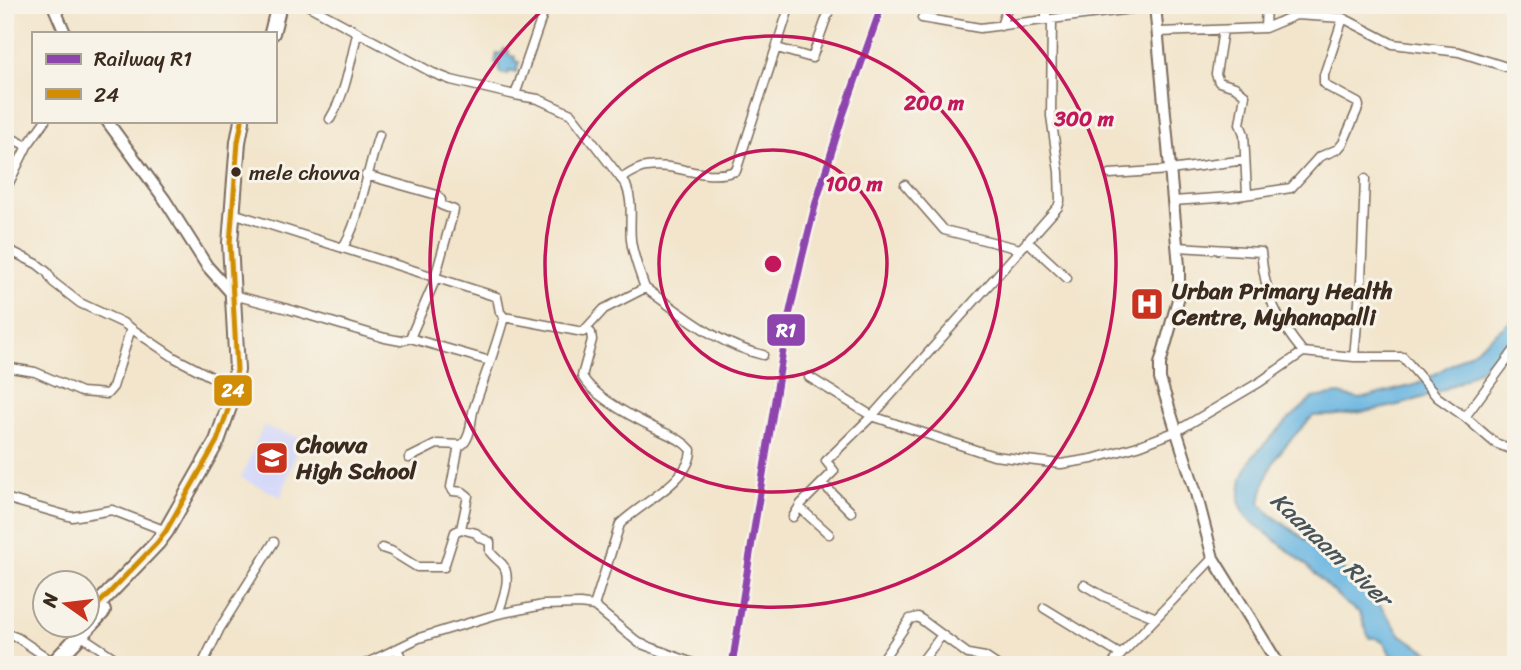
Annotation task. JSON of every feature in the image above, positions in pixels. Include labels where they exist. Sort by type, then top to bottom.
[{"type":"highway","points":[[264,32],[271,5]]},
{"type":"highway","points":[[272,32],[279,5]]},
{"type":"highway","points":[[102,606],[156,555],[170,537],[214,460],[237,370],[232,264],[237,142],[242,122]]},
{"type":"highway","points":[[235,214],[248,122]]},
{"type":"highway","points":[[102,601],[166,531],[217,441]]},
{"type":"highway","points":[[46,662],[69,638]]},
{"type":"street","points":[[53,5],[65,32]]},
{"type":"street","points":[[307,5],[357,34],[451,80],[538,99],[571,114],[630,194],[631,239],[645,288],[678,314],[727,344],[762,355]]},
{"type":"street","points":[[515,95],[546,5]]},
{"type":"street","points":[[621,179],[647,167],[675,168],[704,176],[736,171],[790,5]]},
{"type":"street","points":[[777,48],[812,58],[831,5]]},
{"type":"street","points":[[1001,26],[1008,5]]},
{"type":"street","points":[[793,517],[799,507],[834,471],[825,461],[872,416],[1058,207],[1059,172],[1051,116],[1049,20],[1046,5]]},
{"type":"street","points":[[1265,28],[1266,5]]},
{"type":"street","points":[[922,18],[980,28],[1155,6],[1178,247],[1179,296],[1160,365],[1160,379],[1178,431],[1213,558],[1279,665]]},
{"type":"street","points":[[1158,32],[1265,28],[1296,15],[1343,18],[1393,44],[1459,52],[1516,70]]},
{"type":"street","points":[[1173,201],[1291,188],[1319,157],[1343,144],[1359,103],[1328,87],[1324,82],[1324,75],[1343,18]]},
{"type":"street","points":[[1223,30],[1216,74],[1219,82],[1235,87],[1245,95],[1240,124],[1244,134],[1247,194]]},
{"type":"street","points":[[330,119],[352,62],[357,34]]},
{"type":"street","points":[[5,191],[27,146],[44,122]]},
{"type":"street","points":[[108,122],[165,200],[207,266],[233,295],[385,338],[401,341],[410,338],[491,360]]},
{"type":"street","points":[[5,135],[27,146]]},
{"type":"street","points":[[342,248],[348,240],[379,135]]},
{"type":"street","points":[[1110,174],[1170,170],[1245,160]]},
{"type":"street","points":[[366,175],[437,195],[441,205],[454,209],[435,277],[410,338]]},
{"type":"street","points":[[1354,357],[1362,279],[1365,179]]},
{"type":"street","points":[[905,186],[944,230],[1020,248]]},
{"type":"street","points":[[235,214],[497,297],[499,312],[504,317],[578,332],[587,329],[604,309],[645,288]]},
{"type":"street","points":[[1027,240],[1067,278]]},
{"type":"street","points":[[1178,247],[1261,252],[1263,274],[1273,309],[1303,352]]},
{"type":"street","points":[[5,248],[37,264],[47,272],[53,282],[80,303],[131,328],[175,358],[233,388]]},
{"type":"street","points":[[207,266],[224,269],[232,264]]},
{"type":"street","points":[[409,458],[437,444],[459,444],[468,439],[473,411],[484,385],[504,317]]},
{"type":"street","points":[[5,367],[35,372],[81,392],[107,394],[113,387],[131,328]]},
{"type":"street","points":[[587,329],[592,340],[582,376],[586,385],[632,415],[685,443],[691,450],[690,462],[682,473],[658,496],[620,524],[594,606]]},
{"type":"street","points":[[1465,417],[1516,348]]},
{"type":"street","points":[[809,377],[872,416],[994,456],[1061,464],[1092,459],[1178,431],[1260,382],[1303,352],[1354,357],[1403,357],[1437,397],[1495,443],[1516,451]]},
{"type":"street","points":[[382,548],[417,567],[444,567],[453,535],[461,529],[468,496],[463,492],[453,491],[451,487],[459,444]]},
{"type":"street","points":[[822,483],[851,512]]},
{"type":"street","points":[[5,498],[72,517],[112,510],[166,531]]},
{"type":"street","points":[[799,507],[829,534]]},
{"type":"street","points":[[461,529],[471,530],[489,542],[490,552],[505,566],[505,589],[498,614]]},
{"type":"street","points":[[202,665],[220,628],[274,542]]},
{"type":"street","points":[[1111,665],[1213,558]]},
{"type":"street","points":[[1084,585],[1103,596],[1154,617]]},
{"type":"street","points":[[363,665],[419,638],[498,614],[543,605],[580,604],[594,606],[639,643],[698,665]]},
{"type":"street","points":[[1044,608],[1121,655]]},
{"type":"street","points":[[879,665],[910,619],[918,617],[968,654],[985,657],[997,665]]},
{"type":"street","points":[[5,633],[18,638],[46,662]]},
{"type":"street","points":[[919,665],[942,635]]},
{"type":"street","points":[[88,638],[125,665]]},
{"type":"street","points":[[397,649],[405,665]]},
{"type":"shaded area","name":"Chovva High School","points":[[263,426],[301,438],[281,497],[241,478]]},
{"type":"water","points":[[504,49],[509,50],[508,55],[515,57],[514,61],[519,62],[516,73],[500,73],[499,64],[495,63],[497,53],[502,54]]},
{"type":"water","points":[[1516,317],[1516,342],[1470,376],[1445,389],[1409,402],[1371,411],[1313,416],[1285,445],[1267,475],[1260,503],[1270,514],[1317,548],[1371,593],[1401,635],[1438,658],[1443,665],[1395,665],[1383,642],[1369,638],[1360,613],[1345,603],[1304,563],[1246,517],[1239,501],[1242,478],[1252,457],[1313,398],[1339,394],[1360,399],[1418,384],[1475,350]]},
{"type":"rail line","name":"R1","points":[[732,665],[788,320],[802,258],[843,115],[882,5]]},
{"type":"transit line","name":"24","points":[[102,600],[166,531],[217,441],[230,404],[237,370],[230,243],[242,122]]},
{"type":"place","name":"mele chovva","points":[[236,172]]},
{"type":"place","name":"Urban Primary Health Centre, Myhanapalli","points":[[1147,304]]},
{"type":"place","name":"Chovva High School","points":[[272,458]]},
{"type":"water label","name":"Kaanaam River","points":[[1331,549]]}]
